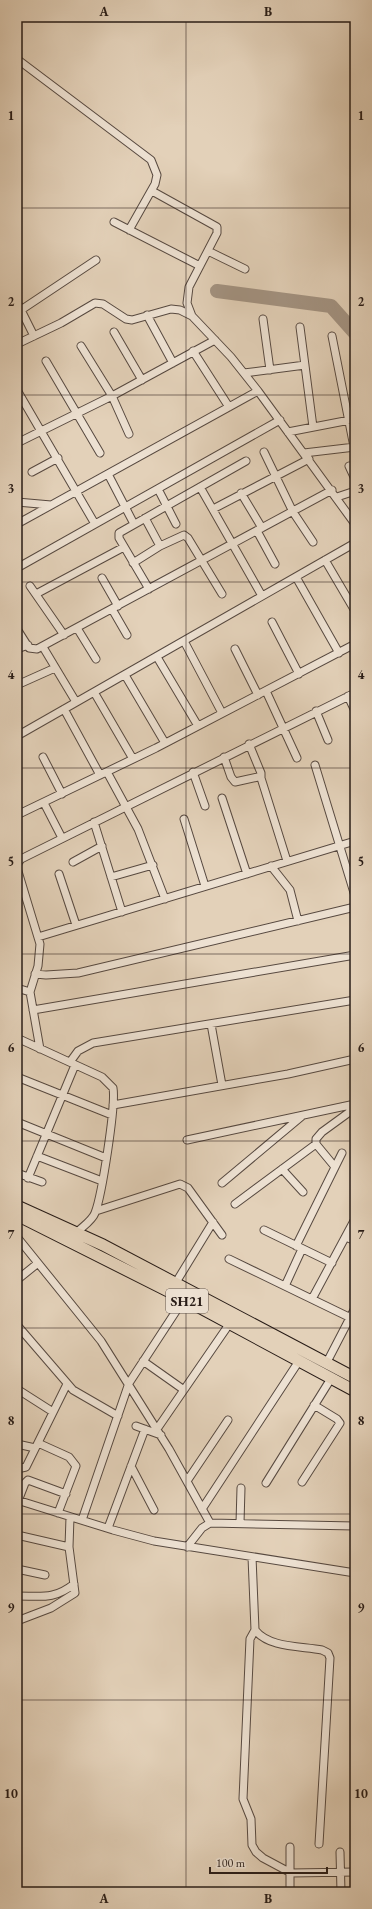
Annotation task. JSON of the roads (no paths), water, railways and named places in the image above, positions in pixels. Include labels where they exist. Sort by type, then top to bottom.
[{"type":"main road","name":"SH21","points":[[20,1212],[103,1245],[355,1378]]},
{"type":"main road","name":"SH21","points":[[20,1212],[299,1361],[332,1377],[355,1391]]},
{"type":"street","points":[[17,59],[151,160],[157,175],[152,191],[129,230]]},
{"type":"street","points":[[152,191],[217,227],[217,233],[187,295],[187,307],[192,316],[215,340],[258,391],[332,490],[355,524]]},
{"type":"street","points":[[114,222],[200,266]]},
{"type":"street","points":[[208,251],[244,269]]},
{"type":"street","points":[[21,310],[96,260]]},
{"type":"street","points":[[17,302],[34,336]]},
{"type":"street","points":[[17,344],[61,323],[95,303],[103,304],[126,320],[132,320],[171,309],[180,310],[192,316]]},
{"type":"street","points":[[147,315],[173,363]]},
{"type":"street","points":[[263,319],[270,370]]},
{"type":"street","points":[[300,327],[313,427]]},
{"type":"street","points":[[114,332],[142,380]]},
{"type":"street","points":[[213,509],[274,477],[306,456],[355,447],[351,420],[332,336]]},
{"type":"street","points":[[17,443],[112,396],[215,340]]},
{"type":"street","points":[[82,346],[112,396],[129,434]]},
{"type":"street","points":[[193,351],[229,407]]},
{"type":"street","points":[[46,361],[78,413],[100,453]]},
{"type":"street","points":[[244,373],[305,365]]},
{"type":"street","points":[[17,390],[58,458],[95,524]]},
{"type":"street","points":[[17,524],[258,391]]},
{"type":"street","points":[[17,568],[280,420]]},
{"type":"street","points":[[288,432],[351,420]]},
{"type":"street","points":[[264,452],[274,477],[293,512],[313,542]]},
{"type":"street","points":[[32,472],[58,458]]},
{"type":"street","points":[[149,590],[118,536],[134,524],[246,461]]},
{"type":"street","points":[[349,466],[355,479]]},
{"type":"street","points":[[108,474],[134,524]]},
{"type":"street","points":[[200,487],[234,544],[262,596]]},
{"type":"street","points":[[158,489],[176,524]]},
{"type":"street","points":[[17,629],[32,649],[43,647],[332,490]]},
{"type":"street","points":[[337,497],[355,491]]},
{"type":"street","points":[[241,493],[276,564]]},
{"type":"street","points":[[17,502],[51,505]]},
{"type":"street","points":[[145,518],[160,546]]},
{"type":"street","points":[[133,563],[160,546],[184,535],[188,538],[222,594]]},
{"type":"street","points":[[17,736],[355,543]]},
{"type":"street","points":[[36,594],[124,547]]},
{"type":"street","points":[[325,560],[355,611]]},
{"type":"street","points":[[296,577],[339,653]]},
{"type":"street","points":[[102,578],[127,634]]},
{"type":"street","points":[[30,586],[64,635]]},
{"type":"street","points":[[272,622],[299,674]]},
{"type":"street","points":[[77,628],[96,659]]},
{"type":"street","points":[[184,641],[222,714]]},
{"type":"street","points":[[17,815],[165,743],[355,644]]},
{"type":"street","points":[[17,650],[28,645]]},
{"type":"street","points":[[43,647],[76,702]]},
{"type":"street","points":[[235,650],[258,695]]},
{"type":"street","points":[[157,657],[198,726]]},
{"type":"street","points":[[17,685],[55,668]]},
{"type":"street","points":[[125,675],[165,743]]},
{"type":"street","points":[[266,691],[297,758]]},
{"type":"street","points":[[94,692],[133,759]]},
{"type":"street","points":[[40,1049],[30,992],[40,957],[40,944],[18,868],[18,863],[28,855],[283,727],[355,693]]},
{"type":"street","points":[[348,696],[355,711]]},
{"type":"street","points":[[64,709],[103,774],[126,806],[153,866],[165,899]]},
{"type":"street","points":[[316,711],[328,740]]},
{"type":"street","points":[[250,744],[261,773],[261,778],[287,861]]},
{"type":"street","points":[[42,757],[62,794]]},
{"type":"street","points":[[224,757],[231,777],[235,782],[258,777],[261,778]]},
{"type":"street","points":[[315,765],[355,896]]},
{"type":"street","points":[[193,772],[205,806]]},
{"type":"street","points":[[222,798],[247,874]]},
{"type":"street","points":[[44,803],[62,838]]},
{"type":"street","points":[[184,819],[205,886]]},
{"type":"street","points":[[94,822],[122,912]]},
{"type":"street","points":[[38,937],[355,840]]},
{"type":"street","points":[[73,862],[102,846]]},
{"type":"street","points":[[111,877],[153,866]]},
{"type":"street","points":[[271,866],[290,890],[298,921]]},
{"type":"street","points":[[59,874],[76,925]]},
{"type":"street","points":[[35,974],[46,975],[78,973],[355,907]]},
{"type":"street","points":[[32,1010],[355,955]]},
{"type":"street","points":[[17,988],[30,992]]},
{"type":"street","points":[[28,1178],[62,1096],[78,1051],[93,1043],[355,1000]]},
{"type":"street","points":[[211,1024],[222,1086]]},
{"type":"street","points":[[17,1038],[102,1077],[111,1084],[114,1093],[106,1158],[96,1211],[92,1218],[76,1233]]},
{"type":"street","points":[[113,1105],[288,1074],[355,1059]]},
{"type":"street","points":[[17,1077],[112,1115]]},
{"type":"street","points":[[187,1140],[355,1104]]},
{"type":"street","points":[[235,1204],[316,1144],[317,1136],[355,1108]]},
{"type":"street","points":[[222,1182],[303,1115]]},
{"type":"street","points":[[17,1122],[106,1158]]},
{"type":"street","points":[[316,1144],[335,1167]]},
{"type":"street","points":[[285,1286],[299,1247],[342,1153]]},
{"type":"street","points":[[37,1156],[102,1181]]},
{"type":"street","points":[[282,1169],[303,1192]]},
{"type":"street","points":[[17,1173],[42,1182]]},
{"type":"street","points":[[96,1211],[180,1184],[188,1188],[222,1235]]},
{"type":"street","points":[[312,1299],[355,1219]]},
{"type":"street","points":[[175,1284],[214,1222]]},
{"type":"street","points":[[264,1230],[332,1263]]},
{"type":"street","points":[[17,1237],[101,1341],[159,1432],[210,1523]]},
{"type":"street","points":[[346,1237],[355,1241]]},
{"type":"street","points":[[229,1259],[353,1319]]},
{"type":"street","points":[[17,1280],[38,1263]]},
{"type":"street","points":[[82,1520],[129,1383],[184,1299]]},
{"type":"street","points":[[327,1362],[353,1319],[355,1308]]},
{"type":"street","points":[[159,1432],[184,1390],[230,1323]]},
{"type":"street","points":[[17,1325],[67,1384],[80,1395],[118,1416]]},
{"type":"street","points":[[143,1361],[184,1390]]},
{"type":"street","points":[[202,1509],[299,1361]]},
{"type":"street","points":[[266,1482],[332,1377]]},
{"type":"street","points":[[17,1469],[26,1467],[67,1384]]},
{"type":"street","points":[[17,1389],[53,1412]]},
{"type":"street","points":[[302,1482],[340,1423],[337,1419],[314,1406]]},
{"type":"street","points":[[187,1482],[228,1420]]},
{"type":"street","points":[[136,1426],[159,1432]]},
{"type":"street","points":[[108,1528],[145,1429]]},
{"type":"street","points":[[17,1444],[37,1446],[69,1457],[75,1462],[76,1469],[58,1513]]},
{"type":"street","points":[[131,1466],[154,1510]]},
{"type":"street","points":[[66,1494],[28,1480],[25,1483],[18,1500],[70,1517],[154,1541],[355,1573]]},
{"type":"street","points":[[240,1523],[241,1488]]},
{"type":"street","points":[[17,1621],[51,1608],[68,1599],[75,1593],[68,1547],[70,1517]]},
{"type":"street","points":[[187,1547],[202,1528],[210,1523],[355,1526]]},
{"type":"street","points":[[17,1535],[68,1547]]},
{"type":"street","points":[[252,1557],[255,1630],[250,1640],[243,1799],[251,1819],[252,1845],[256,1852],[291,1873],[355,1872]]},
{"type":"street","points":[[17,1568],[46,1575]]},
{"type":"street","points":[[17,1596],[55,1596],[74,1584]]},
{"type":"street","points":[[255,1630],[263,1638],[272,1642],[322,1650],[328,1653],[330,1658],[319,1844]]},
{"type":"street","points":[[290,1847],[290,1892]]},
{"type":"street","points":[[340,1852],[341,1892]]},
{"type":"waterway","points":[[217,291],[331,306],[355,333]]}]
